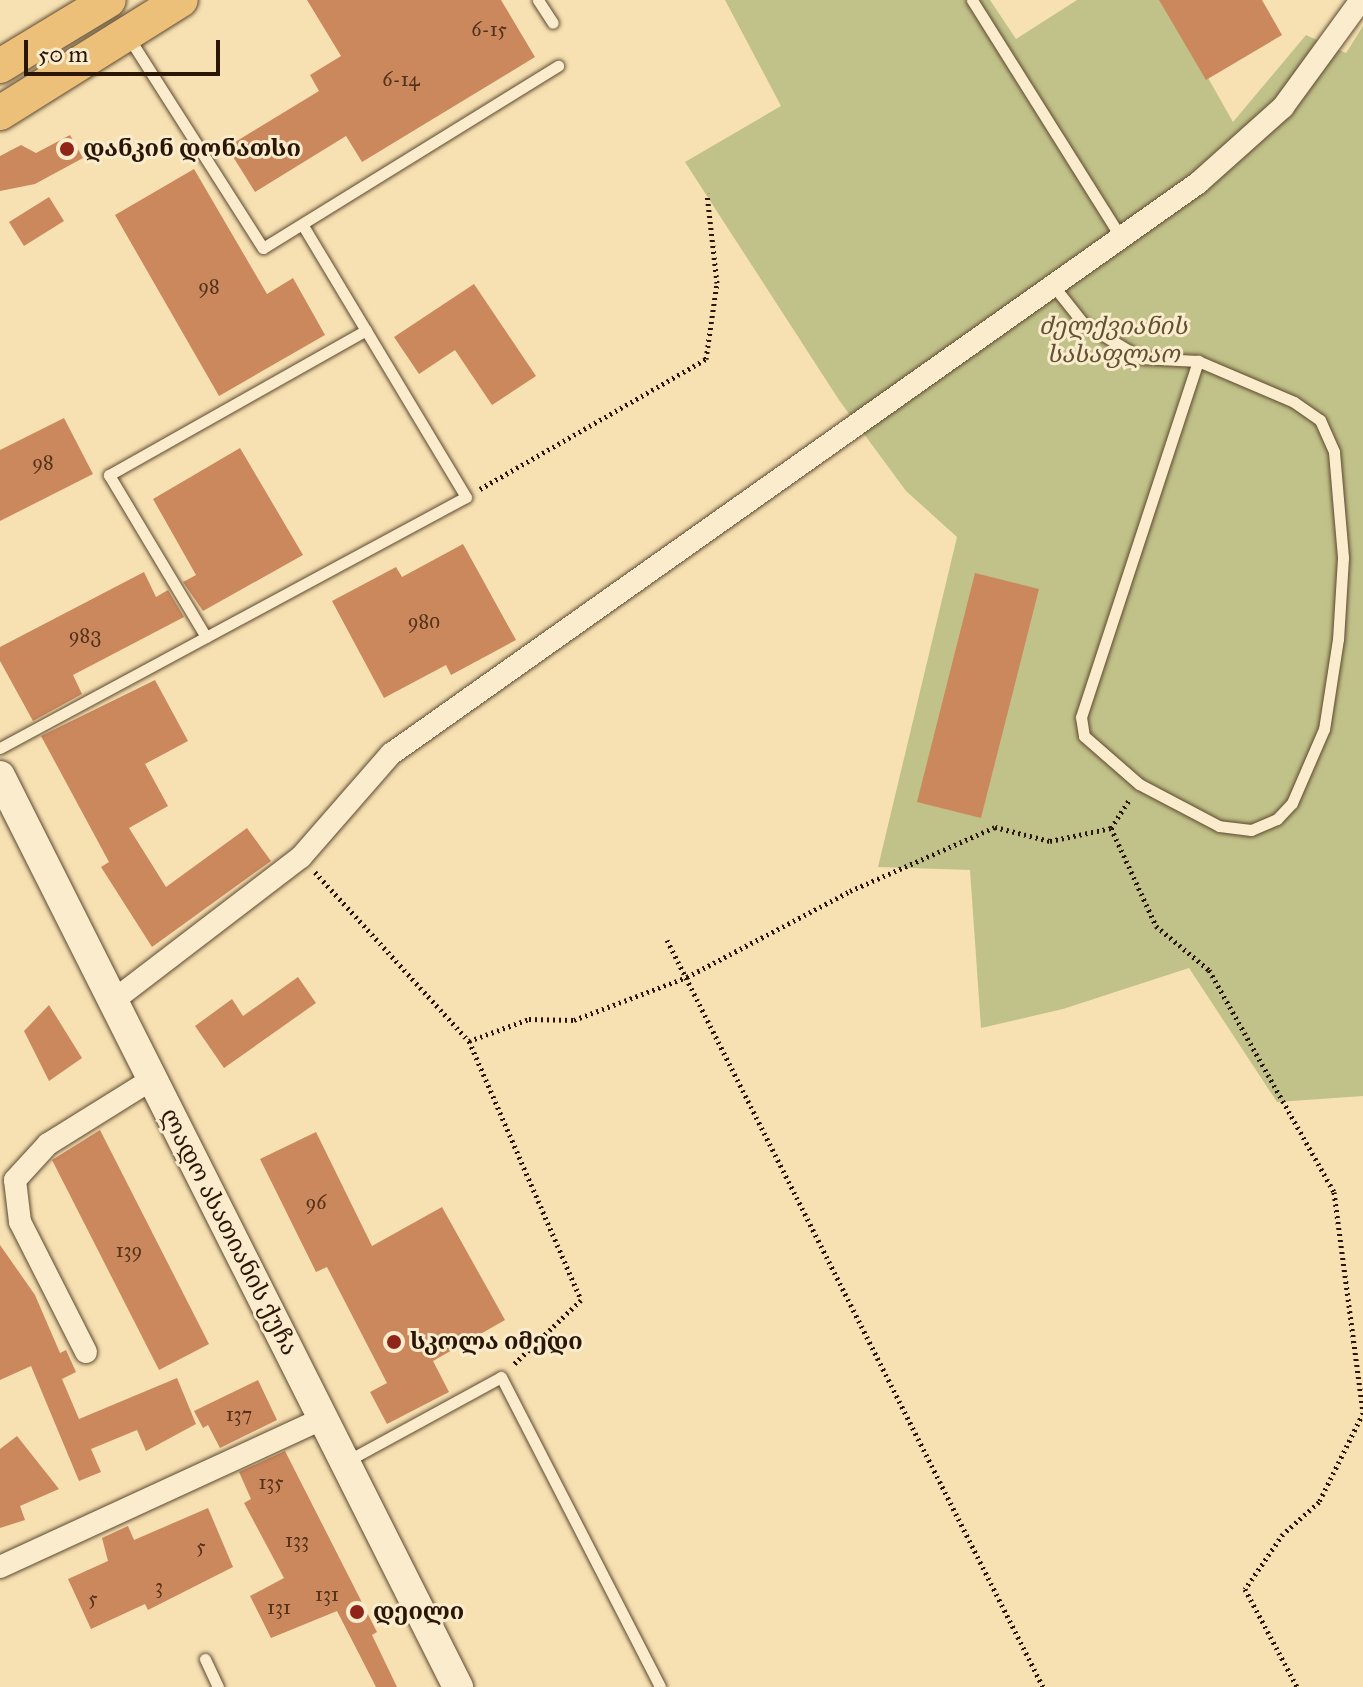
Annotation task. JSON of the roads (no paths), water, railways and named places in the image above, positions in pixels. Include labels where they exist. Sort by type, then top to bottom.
[{"type":"main road","points":[[0,66],[109,0]]},
{"type":"main road","points":[[0,113],[181,0]]},
{"type":"main road","name":"ლადო ასათიანის ქუჩა","points":[[0,776],[458,1687]]},
{"type":"street","points":[[114,1000],[301,857],[391,754],[1119,234],[1198,183],[1283,107],[1361,0]]},
{"type":"street","points":[[86,1352],[20,1222],[15,1180],[48,1144],[151,1080]]},
{"type":"street","points":[[0,1567],[324,1418]]},
{"type":"lane","points":[[538,0],[553,23]]},
{"type":"lane","points":[[972,0],[1119,234]]},
{"type":"lane","points":[[126,34],[263,248],[558,66]]},
{"type":"lane","points":[[0,748],[466,497],[302,224]]},
{"type":"lane","points":[[1052,283],[1083,323],[1141,358],[1198,361],[1294,402],[1320,420],[1334,452],[1343,558],[1338,639],[1324,729],[1292,803],[1277,819],[1251,830],[1219,826],[1139,784],[1084,736],[1081,717],[1198,361]]},
{"type":"lane","points":[[206,637],[109,475],[366,330]]},
{"type":"lane","points":[[346,1462],[501,1377],[660,1687]]},
{"type":"lane","points":[[205,1659],[218,1687]]},
{"type":"place","name":"დანკინ დონათსი","points":[[67,149]]},
{"type":"place","name":"სკოლა იმედი","points":[[394,1342]]},
{"type":"place","name":"დეილი","points":[[357,1612]]},
{"type":"park label","name":"ძელქვიანის სასაფლაო","points":[[1113,341]]}]
